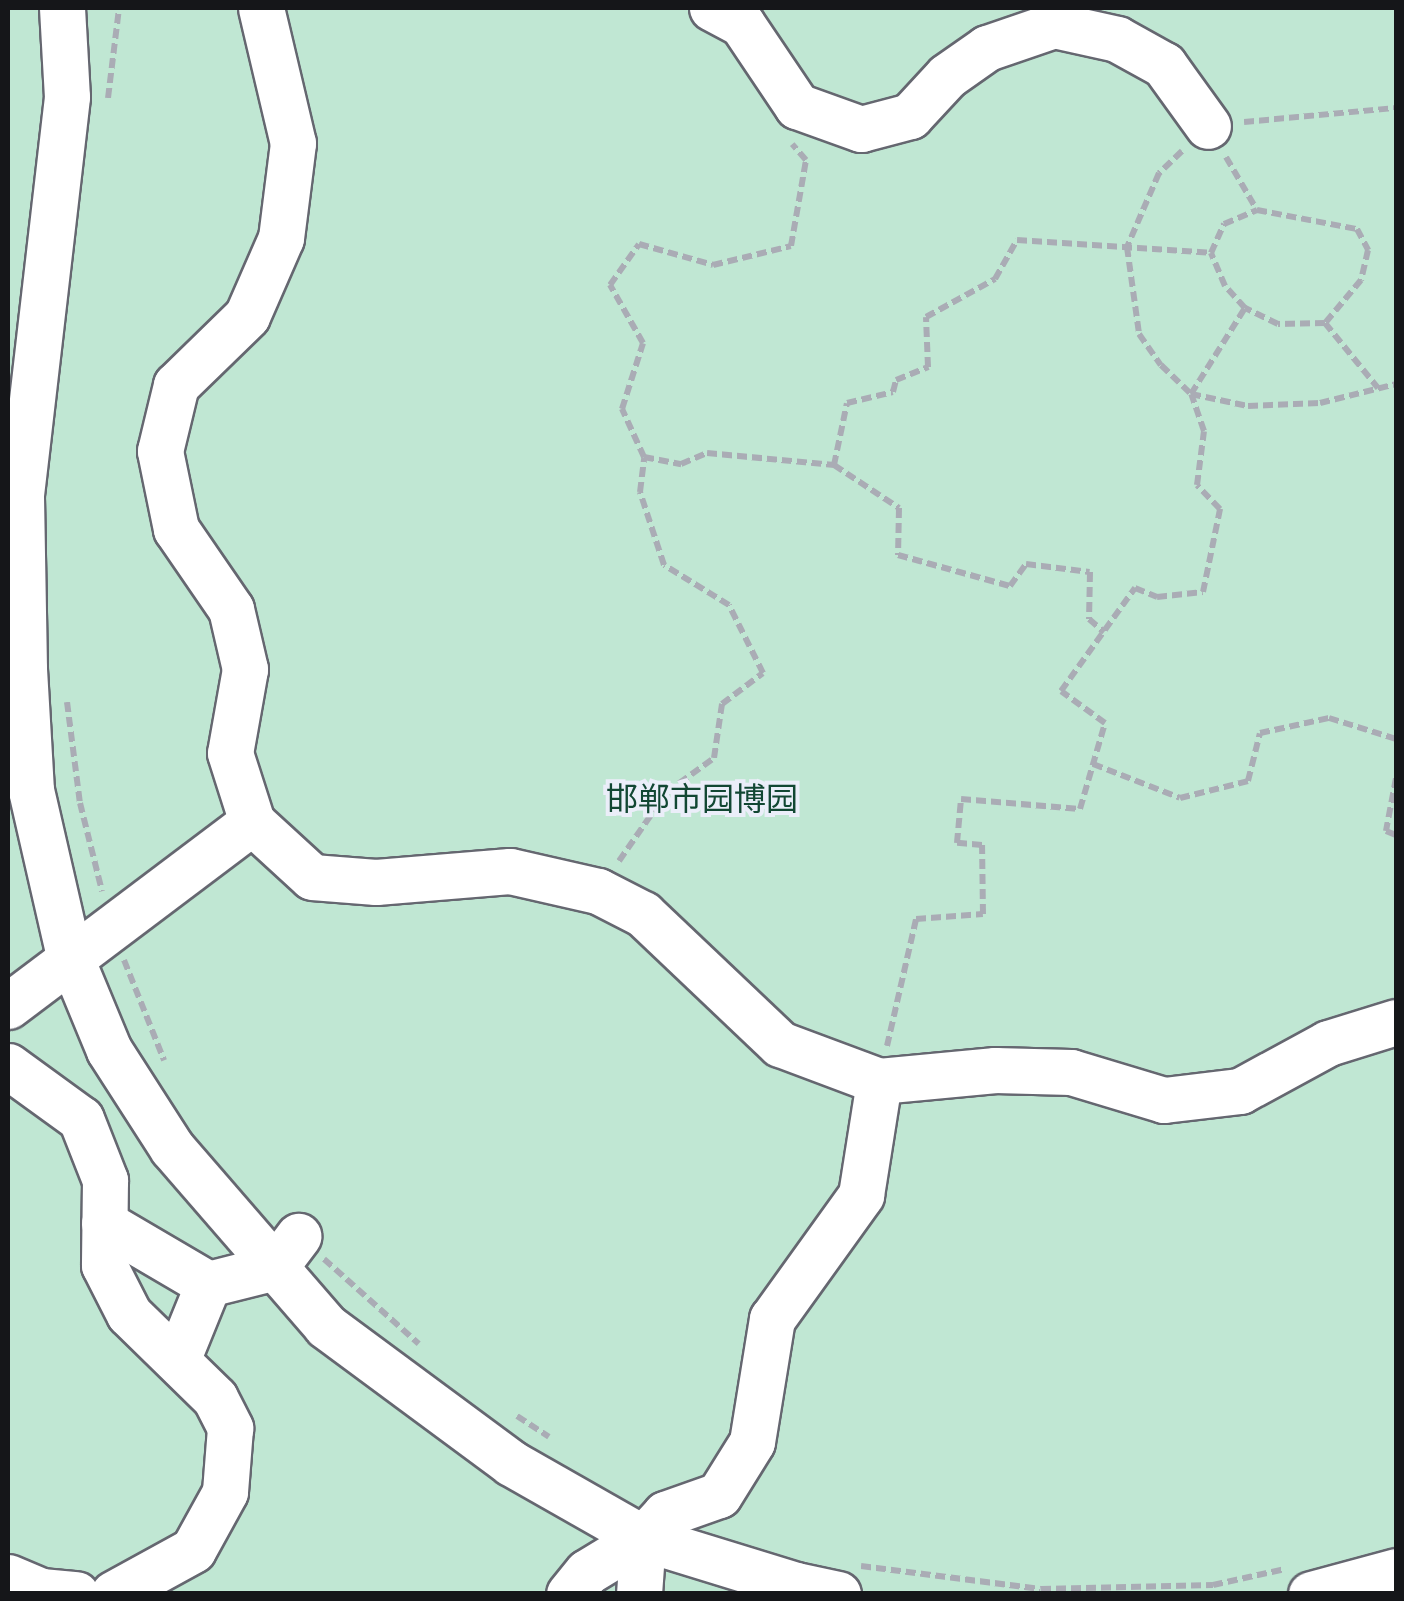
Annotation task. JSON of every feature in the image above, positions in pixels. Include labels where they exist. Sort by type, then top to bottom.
[{"type":"street","points":[[62,8],[67,97],[21,498],[31,790],[71,956],[109,1050],[172,1148],[286,1251],[326,1326],[511,1464],[643,1538],[796,1586],[843,1579]]},
{"type":"street","points":[[251,8],[293,142],[280,238],[246,316],[176,385],[160,451],[176,529],[230,609],[234,624],[245,669],[230,753],[252,822],[312,878],[376,882],[510,872],[598,891],[643,914],[780,1044],[879,1081],[995,1070],[1071,1072],[1164,1100],[1240,1092],[1328,1043],[1395,1022]]},
{"type":"street","points":[[712,8],[742,24],[797,106],[861,129],[910,116],[947,76],[986,48],[1054,25],[1117,39],[1164,64],[1208,126]]},
{"type":"street","points":[[8,1006],[252,822]]},
{"type":"street","points":[[8,1066],[81,1118],[105,1180],[104,1265],[129,1314],[215,1398],[230,1428],[226,1492],[193,1550],[113,1594]]},
{"type":"street","points":[[569,1594],[587,1572],[643,1538],[665,1514],[720,1496],[752,1442],[772,1319],[861,1195],[879,1081]]},
{"type":"street","points":[[104,1223],[208,1284]]},
{"type":"street","points":[[178,1358],[208,1284],[286,1251]]},
{"type":"street","points":[[638,1594],[643,1538]]},
{"type":"street","points":[[1319,1586],[1396,1571]]},
{"type":"street","points":[[8,1577],[41,1591],[76,1594]]},
{"type":"path","points":[[107,106],[119,8]]},
{"type":"path","points":[[598,891],[667,792],[714,758],[722,704],[763,672],[729,605],[664,565],[640,492],[644,457],[622,409],[643,343],[610,284],[639,244],[713,264],[792,246],[806,160],[785,136],[797,106]]},
{"type":"path","points":[[879,1081],[916,919],[983,914],[982,845],[957,843],[961,799],[1080,809],[1105,723],[1061,691],[1135,588],[1158,597],[1203,592],[1220,510],[1197,485],[1204,432],[1191,394],[1138,334],[1127,247],[1159,173],[1208,126],[1396,108]]},
{"type":"path","points":[[1208,126],[1257,210]]},
{"type":"path","points":[[1257,210],[1357,229],[1368,250],[1361,280],[1325,322],[1278,324],[1245,308],[1225,286],[1211,252],[1224,224],[1257,210]]},
{"type":"path","points":[[834,465],[848,403],[893,392],[896,380],[928,367],[926,317],[995,280],[1017,240],[1211,252]]},
{"type":"path","points":[[1191,394],[1245,308]]},
{"type":"path","points":[[1325,322],[1378,388]]},
{"type":"path","points":[[1191,394],[1248,406],[1320,403],[1396,384]]},
{"type":"path","points":[[644,457],[681,464],[707,452],[834,465],[899,508],[898,554],[1010,586],[1026,564],[1090,572],[1089,619],[1104,632]]},
{"type":"path","points":[[67,701],[80,803],[112,927],[168,1073]]},
{"type":"path","points":[[1093,764],[1180,798],[1248,780],[1260,733],[1329,718],[1396,739]]},
{"type":"path","points":[[1396,778],[1386,830],[1396,835]]},
{"type":"path","points":[[286,1251],[422,1347]]},
{"type":"path","points":[[516,1416],[566,1448]]},
{"type":"path","points":[[843,1579],[1041,1589],[1319,1586]]},
{"type":"green space","name":"邯郸市园博园","points":[[8,8],[1396,8],[1396,1593],[8,1593]]}]
